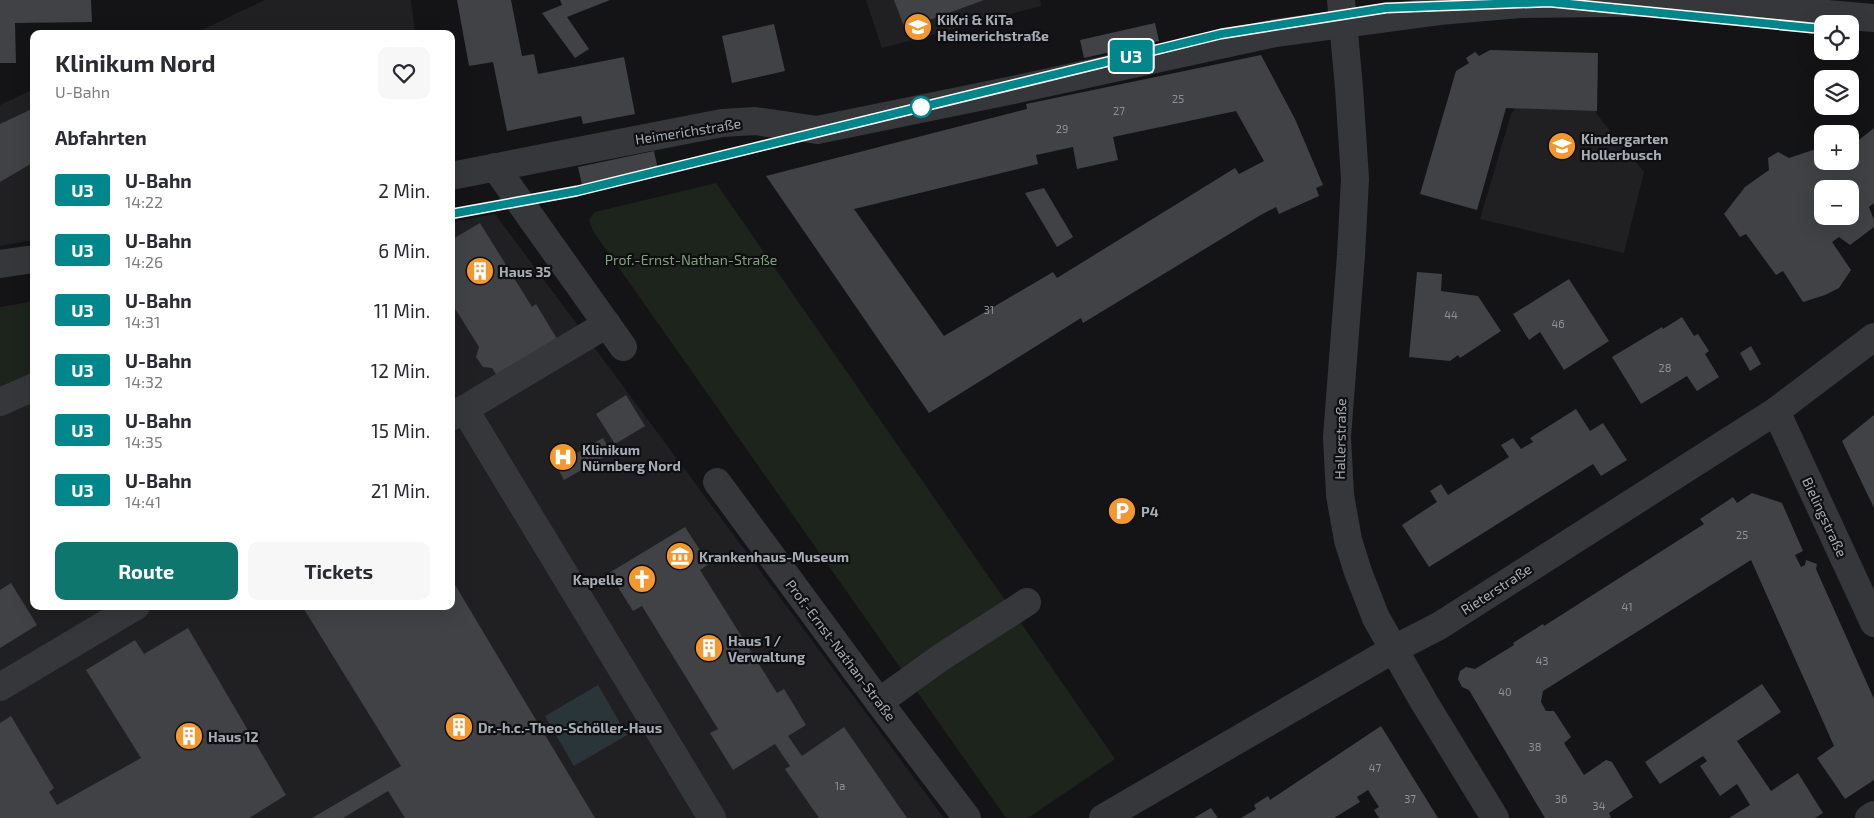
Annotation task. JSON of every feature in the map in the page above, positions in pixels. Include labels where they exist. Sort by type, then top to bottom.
[{"type":"street","name":"Heimerichstraße","points":[[455,175],[722,123],[754,121],[817,130],[1013,90],[1275,32],[1341,12],[1439,11],[1520,4],[1689,2],[1874,18]]},
{"type":"street","name":"Hallerstraße","points":[[1341,12],[1349,88],[1355,179],[1352,255],[1337,436],[1340,495],[1348,540],[1376,618],[1424,702],[1495,818]]},
{"type":"street","points":[[495,167],[623,346]]},
{"type":"street","points":[[0,264],[30,260]]},
{"type":"street","points":[[607,324],[458,413],[712,818]]},
{"type":"street","name":"Rieterstraße","points":[[1103,818],[1394,649],[1439,626],[1776,411],[1874,337]]},
{"type":"street","points":[[0,402],[30,388]]},
{"type":"street","name":"Bielingstraße","points":[[1776,411],[1874,623]]},
{"type":"street","name":"Prof.-Ernst-Nathan-Straße","points":[[717,482],[878,702],[967,818]]},
{"type":"street","points":[[878,702],[940,658],[1027,602]]},
{"type":"street","points":[[0,687],[129,610]]},
{"type":"street","points":[[1869,818],[1874,815]]},
{"type":"shaded area","points":[[265,0],[411,0],[415,30],[201,30]]},
{"type":"shaded area","name":"KiKri & KiTa Heimerichstraße","points":[[866,0],[1040,0],[1041,6],[882,48]]},
{"type":"shaded area","name":"Kindergarten Hollerbusch","points":[[1558,57],[1602,121],[1644,172],[1624,253],[1480,219],[1511,114]]},
{"type":"shaded area","points":[[30,91],[30,241],[0,246],[0,105]]},
{"type":"shaded area","name":"Klinikum Nürnberg Nord","points":[[495,214],[944,818],[0,818],[0,307],[30,302],[30,610],[455,610],[455,221]]},
{"type":"shaded area","points":[[598,685],[627,735],[574,766],[545,716]]},
{"type":"green space","name":"Prof.-Ernst-Nathan-Straße","points":[[716,183],[1115,759],[1028,818],[1006,818],[593,231],[589,220],[595,212]]},
{"type":"green space","points":[[30,304],[30,380],[0,391],[0,309]]},
{"type":"building","points":[[0,0],[91,0],[92,22],[15,23],[16,63],[0,63]]},
{"type":"building","points":[[457,0],[511,0],[522,56],[534,54],[538,74],[624,57],[635,114],[583,124],[581,116],[507,131],[493,62],[469,66]]},
{"type":"building","points":[[560,0],[610,0],[567,17],[589,49],[575,58],[542,13],[562,5]]},
{"type":"building","points":[[894,0],[984,0],[905,29]]},
{"type":"building","points":[[1155,23],[1159,41],[1084,58],[1080,40]]},
{"type":"building","points":[[774,24],[785,71],[732,83],[722,36]]},
{"type":"building","points":[[1490,50],[1598,53],[1597,111],[1506,108],[1477,210],[1420,194],[1456,71],[1469,63],[1466,58],[1475,52],[1479,56]]},
{"type":"building","points":[[1261,55],[1295,119],[1323,185],[1316,188],[1319,196],[1279,214],[1276,207],[1259,216],[1083,323],[1081,318],[929,413],[766,176],[1027,109],[1026,104]],"holes":[[[1236,111],[1264,161],[1239,174],[1235,168],[1057,278],[1053,272],[944,336],[854,209],[1038,164],[1036,155],[1073,147],[1077,169],[1118,160],[1113,137]]]},
{"type":"building","points":[[30,110],[30,164],[0,182],[0,124]]},
{"type":"building","points":[[1874,128],[1874,203],[1869,207],[1874,220],[1874,227],[1850,245],[1839,237],[1832,242],[1851,270],[1839,288],[1803,302],[1783,271],[1776,275],[1746,234],[1740,237],[1724,214],[1745,187],[1769,170],[1768,158],[1778,152],[1789,158],[1814,150],[1814,170],[1859,170],[1859,140]]},
{"type":"building","points":[[654,151],[658,170],[582,185],[578,167]]},
{"type":"building","points":[[1044,188],[1073,237],[1057,247],[1025,193]]},
{"type":"building","name":"Haus 35","points":[[480,223],[532,307],[536,304],[559,342],[499,379],[492,368],[483,367],[476,357],[479,347],[455,308],[455,238]]},
{"type":"building","points":[[1417,272],[1442,274],[1441,291],[1478,296],[1501,331],[1460,358],[1458,355],[1450,361],[1409,357]]},
{"type":"building","points":[[1569,279],[1609,341],[1564,370],[1540,332],[1529,340],[1513,314]]},
{"type":"building","points":[[1682,317],[1694,336],[1698,334],[1709,351],[1705,354],[1719,377],[1697,391],[1687,376],[1641,404],[1612,357]]},
{"type":"building","points":[[1751,346],[1761,364],[1750,371],[1740,353]]},
{"type":"building","points":[[626,395],[645,426],[615,444],[596,414]]},
{"type":"building","points":[[1576,409],[1590,431],[1603,423],[1627,460],[1601,476],[1593,464],[1429,567],[1402,525],[1437,502],[1430,491],[1441,484],[1448,495],[1509,457],[1501,445],[1513,438],[1521,449],[1533,442],[1530,438]]},
{"type":"building","points":[[1874,415],[1874,508],[1842,441]]},
{"type":"building","points":[[603,438],[611,453],[564,480],[556,465]]},
{"type":"building","points":[[1752,493],[1782,503],[1803,551],[1795,555],[1801,567],[1805,565],[1806,560],[1817,564],[1816,569],[1874,699],[1874,780],[1845,799],[1817,758],[1834,746],[1751,560],[1543,691],[1541,702],[1546,711],[1554,711],[1571,737],[1564,743],[1584,775],[1606,760],[1612,762],[1633,797],[1609,813],[1611,818],[1545,818],[1469,690],[1462,687],[1458,679],[1460,671],[1466,667],[1475,669],[1514,645],[1513,643],[1543,624],[1544,626],[1704,524],[1700,519],[1733,497],[1737,503]]},
{"type":"building","name":"Haus 1 / Verwaltung","points":[[685,527],[709,564],[700,570],[777,693],[784,689],[806,725],[788,736],[802,756],[844,727],[907,818],[819,818],[785,769],[790,766],[775,744],[733,770],[710,733],[718,729],[642,606],[633,611],[609,573]]},
{"type":"building","points":[[11,583],[37,625],[0,648],[0,590]]},
{"type":"building","name":"Dr.-h.c.-Theo-Schöller-Haus","points":[[455,585],[595,818],[405,818],[388,791],[343,818],[312,818],[401,766],[304,610],[455,610]]},
{"type":"building","name":"Haus 12","points":[[188,628],[286,795],[249,818],[0,818],[0,723],[11,716],[54,788],[49,792],[57,805],[141,758],[86,670],[135,640],[144,654]]},
{"type":"building","points":[[1762,684],[1781,712],[1737,741],[1771,791],[1798,773],[1823,813],[1815,818],[1729,818],[1750,805],[1737,784],[1720,796],[1700,766],[1707,761],[1703,756],[1660,784],[1645,762]]},
{"type":"building","points":[[1381,726],[1438,818],[1379,818],[1374,810],[1379,807],[1368,790],[1357,797],[1360,802],[1334,818],[1241,818],[1256,809],[1254,805],[1268,796],[1270,800]]},
{"type":"building","points":[[1211,808],[1218,818],[1194,818]]},
{"type":"metro line","name":"U3","points":[[455,213],[577,191],[1221,34],[1386,8],[1549,2],[1814,28]]},
{"type":"place","name":"KiKri & KiTa Heimerichstraße","points":[[918,27]]},
{"type":"place","name":"Kindergarten Hollerbusch","points":[[1562,146]]},
{"type":"place","name":"Haus 35","points":[[480,271]]},
{"type":"place","name":"Klinikum Nürnberg Nord","points":[[563,457]]},
{"type":"place","name":"P4","points":[[1122,511]]},
{"type":"place","name":"Krankenhaus-Museum","points":[[680,556]]},
{"type":"place","name":"Kapelle","points":[[642,579]]},
{"type":"place","name":"Haus 1 / Verwaltung","points":[[709,648]]},
{"type":"place","name":"Dr.-h.c.-Theo-Schöller-Haus","points":[[459,727]]},
{"type":"place","name":"Haus 12","points":[[189,736]]}]
